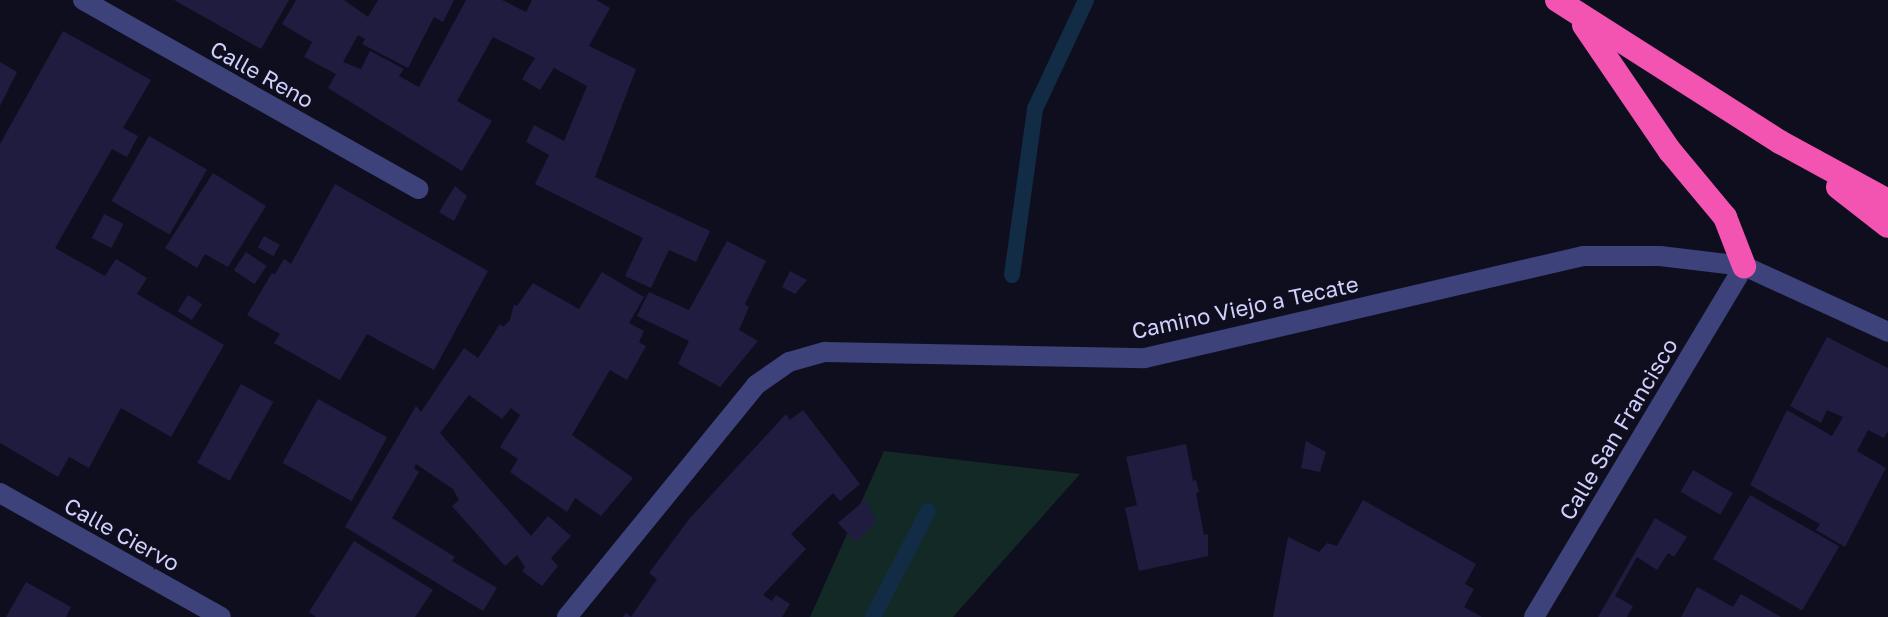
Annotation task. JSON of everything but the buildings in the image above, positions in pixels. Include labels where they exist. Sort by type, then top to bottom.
[{"type":"highway","points":[[1557,0],[1780,142],[1888,201]]},
{"type":"highway","points":[[1578,16],[1670,151],[1725,217],[1744,266]]},
{"type":"highway","points":[[1780,142],[1888,226]]},
{"type":"street","name":"Calle Reno","points":[[83,0],[418,189]]},
{"type":"street","name":"Camino Viejo a Tecate","points":[[567,617],[756,385],[789,362],[825,352],[1145,358],[1583,256],[1660,256],[1744,266],[1888,332]]},
{"type":"street","name":"Calle San Francisco","points":[[1534,617],[1744,266]]},
{"type":"street","name":"Calle Ciervo","points":[[0,493],[221,617]]},
{"type":"green space","points":[[884,451],[1080,474],[953,617],[810,617]]},
{"type":"waterway","points":[[1012,275],[1035,109],[1086,0]]},
{"type":"waterway","points":[[873,617],[928,511]]}]
